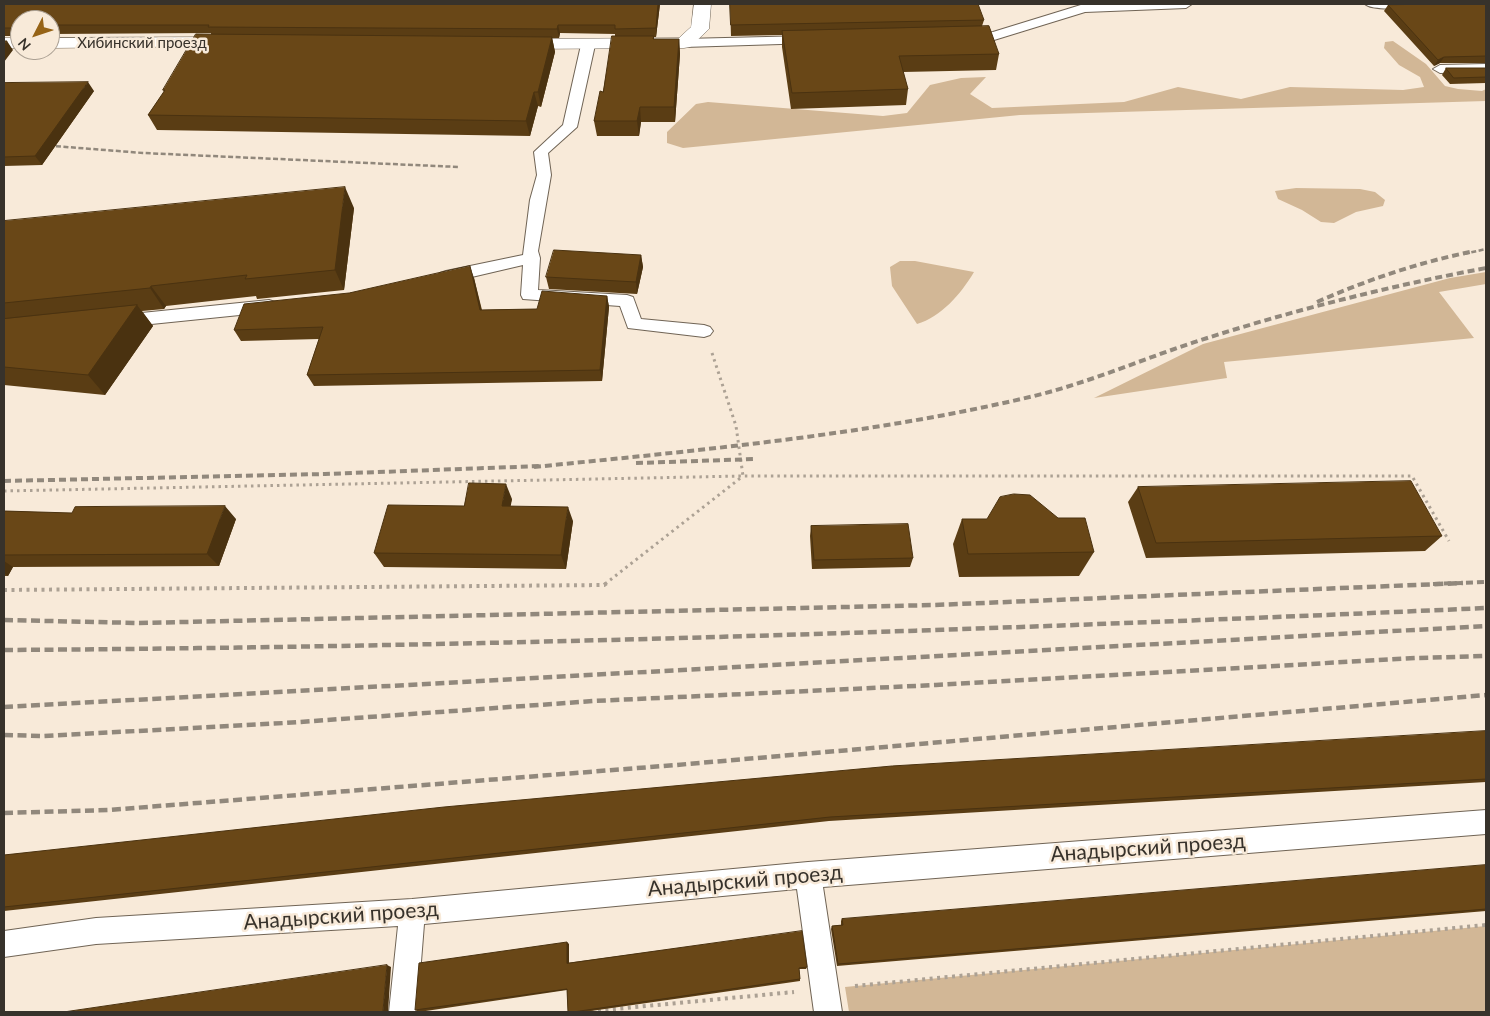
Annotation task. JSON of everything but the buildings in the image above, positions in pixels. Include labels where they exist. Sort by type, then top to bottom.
[{"type":"street","points":[[499,44],[684,43],[700,29],[702,4]]},
{"type":"street","name":"Хибинский проезд","points":[[60,43],[242,42]]},
{"type":"lane","points":[[955,37],[994,36],[1084,8],[1186,4]]},
{"type":"lane","points":[[1371,4],[1406,4]]},
{"type":"lane","points":[[684,43],[818,40]]},
{"type":"lane","points":[[588,45],[570,127],[541,152],[544,175],[530,251],[532,258],[529,295],[627,302],[634,324],[704,331]]},
{"type":"lane","points":[[1440,69],[1486,68]]},
{"type":"lane","points":[[429,281],[532,258]]},
{"type":"lane","points":[[101,323],[286,304]]},
{"type":"lane","name":"Анадырский проезд","points":[[4,944],[96,931],[412,912],[808,875],[1486,822]]},
{"type":"lane","points":[[808,875],[828,1012]]},
{"type":"lane","points":[[403,1012],[412,912]]},
{"type":"path","points":[[704,331],[730,403],[736,426],[743,476]]},
{"type":"path","points":[[4,590],[604,585],[743,476]]},
{"type":"path","points":[[4,491],[743,476],[1412,476],[1449,541]]},
{"type":"path","points":[[853,986],[1486,925]]},
{"type":"path","points":[[583,1012],[796,992]]},
{"type":"shaded area","points":[[1393,41],[1426,64],[1445,86],[1482,91],[1486,89],[1486,101],[1020,115],[683,148],[667,143],[667,132],[696,104],[708,102],[883,116],[907,113],[930,85],[961,78],[986,77],[970,94],[992,108],[1124,102],[1178,87],[1241,99],[1290,87],[1403,90],[1424,87],[1420,77],[1399,65],[1384,48],[1385,42]]},
{"type":"shaded area","points":[[1296,188],[1360,189],[1375,192],[1385,200],[1383,206],[1356,212],[1334,223],[1321,222],[1302,210],[1278,199],[1275,191]]},
{"type":"shaded area","points":[[900,261],[915,261],[974,272],[950,304],[926,321],[917,324],[892,286],[890,267]]},
{"type":"shaded area","points":[[1486,272],[1486,284],[1439,292],[1474,338],[1224,362],[1227,378],[1094,398],[1203,344],[1450,278]]},
{"type":"shaded area","points":[[1486,926],[1486,1012],[849,1012],[845,987]]},
{"type":"railway","points":[[41,145],[143,153],[459,167]]},
{"type":"railway","points":[[1464,254],[1486,249]]},
{"type":"railway","points":[[1317,302],[1392,273],[1470,252]]},
{"type":"railway","points":[[534,467],[785,440],[972,410],[1055,390],[1201,340],[1307,309],[1378,291],[1486,268]]},
{"type":"railway","points":[[636,463],[756,459]]},
{"type":"railway","points":[[4,481],[325,474],[541,466]]},
{"type":"railway","points":[[1433,584],[1486,582]]},
{"type":"railway","points":[[4,620],[139,623],[934,605],[1463,583]]},
{"type":"railway","points":[[4,650],[374,645],[745,636],[1486,608]]},
{"type":"railway","points":[[4,707],[1486,626]]},
{"type":"railway","points":[[4,735],[44,736],[285,723],[594,701],[936,685],[1416,658],[1486,656]]},
{"type":"railway","points":[[4,813],[109,810],[676,765],[1486,695]]}]
